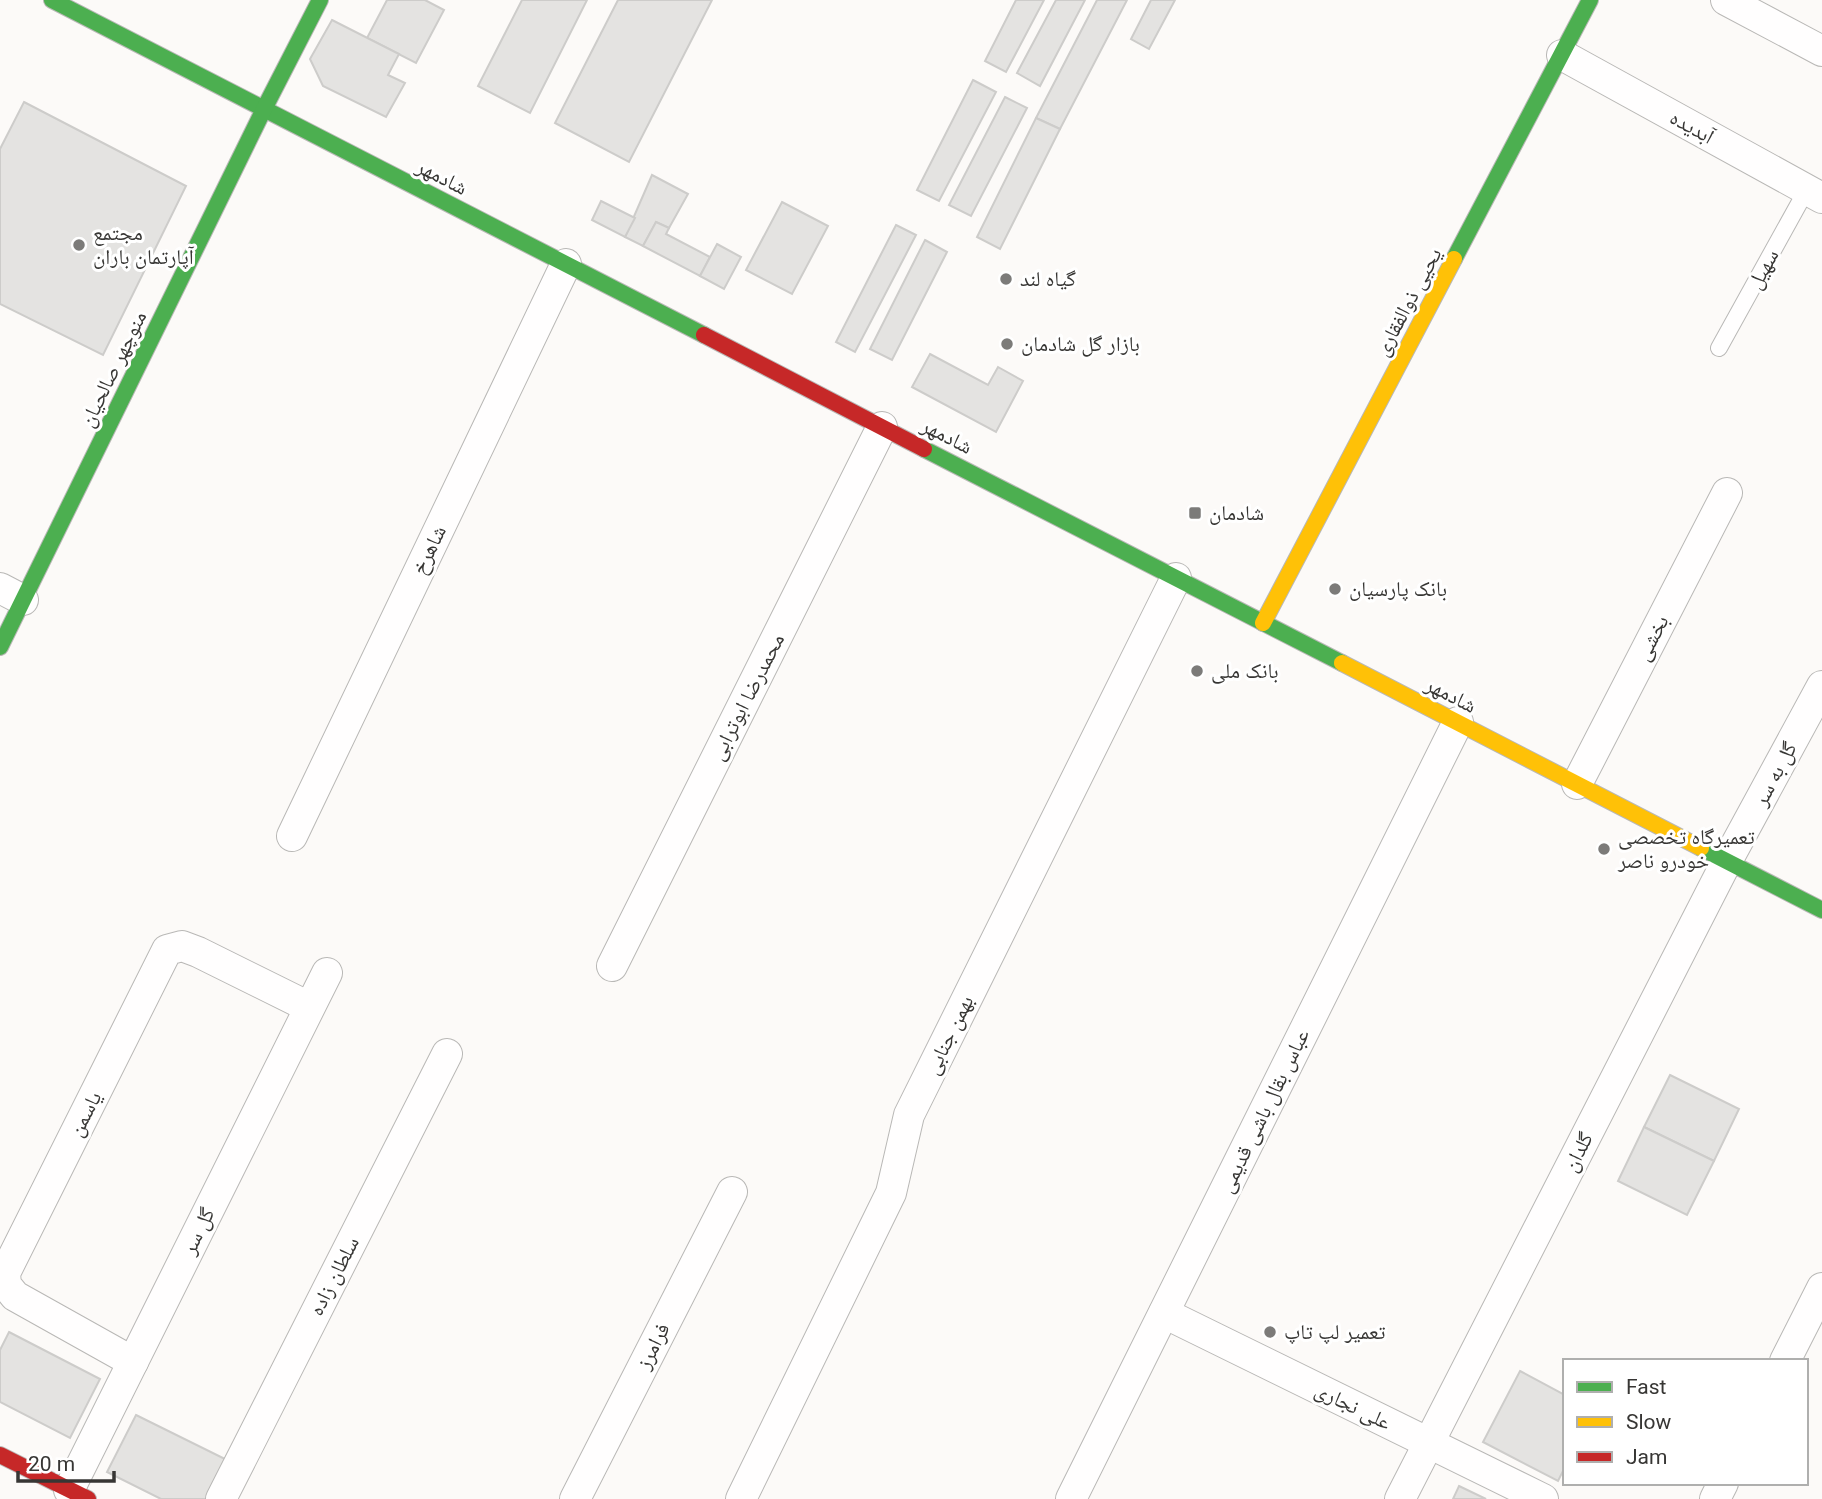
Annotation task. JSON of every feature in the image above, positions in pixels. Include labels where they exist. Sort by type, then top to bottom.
[{"type":"main road","name":"شادمهر","points":[[52,0],[91,9],[264,109],[1822,910]]},
{"type":"main road","name":"منوچهر صالحیان","points":[[0,647],[11,594],[320,0]]},
{"type":"main road","name":"یحیی ذوالفقاری","points":[[1263,622],[1590,0]]},
{"type":"main road","points":[[0,1454],[79,1494]]},
{"type":"street","points":[[1726,0],[1822,51]]},
{"type":"street","name":"آبدیده","points":[[1562,55],[1814,193]]},
{"type":"street","name":"شاهرخ","points":[[292,836],[566,264]]},
{"type":"street","name":"محمدرضا ابوترابی","points":[[612,966],[882,427]]},
{"type":"street","name":"بخشی","points":[[1577,784],[1727,493]]},
{"type":"street","name":"بهمن جنابی","points":[[741,1499],[891,1193],[909,1115],[1176,578]]},
{"type":"street","name":"گل به سر","points":[[1727,861],[1822,686]]},
{"type":"street","name":"عباس بقال باشی قدیمی","points":[[1071,1499],[1458,722]]},
{"type":"street","name":"گلدان","points":[[1400,1499],[1727,861]]},
{"type":"street","name":"یاسمن","points":[[133,1362],[15,1296],[6,1285],[5,1273],[167,950],[182,946],[198,951],[309,1007]]},
{"type":"street","name":"گل سر","points":[[79,1494],[133,1362],[327,973]]},
{"type":"street","name":"سلطان زاده","points":[[221,1499],[447,1054]]},
{"type":"street","name":"فرامرز","points":[[575,1499],[732,1192]]},
{"type":"street","points":[[1786,1359],[1822,1288]]},
{"type":"street","name":"علی نجاری","points":[[1164,1313],[1543,1499]]},
{"type":"lane","name":"سهیل","points":[[1719,348],[1814,193]]},
{"type":"building","points":[[387,0],[425,0],[444,10],[416,63],[367,38]]},
{"type":"building","points":[[522,0],[587,0],[530,113],[478,86]]},
{"type":"building","points":[[618,0],[712,0],[629,162],[555,123]]},
{"type":"building","points":[[1016,0],[1044,0],[1006,72],[985,61]]},
{"type":"building","points":[[1056,0],[1085,0],[1040,86],[1017,73]]},
{"type":"building","points":[[1097,0],[1127,0],[1060,129],[1036,118]]},
{"type":"building","points":[[1151,0],[1175,0],[1149,49],[1131,39]]},
{"type":"building","points":[[332,20],[399,54],[388,75],[405,83],[386,117],[323,86],[310,59]]},
{"type":"building","points":[[973,80],[996,92],[939,201],[917,190]]},
{"type":"building","points":[[1005,97],[1027,108],[971,216],[949,205]]},
{"type":"building","name":"مجتمع آپارتمان باران","points":[[24,102],[186,186],[103,355],[0,304],[0,149]]},
{"type":"building","points":[[1036,118],[1060,129],[1000,249],[977,237]]},
{"type":"building","points":[[652,175],[688,194],[669,228],[656,222],[643,246],[625,237]]},
{"type":"building","points":[[601,201],[635,218],[625,237],[592,220]]},
{"type":"building","points":[[782,202],[828,226],[792,294],[746,270]]},
{"type":"building","points":[[656,222],[669,228],[666,234],[710,257],[700,276],[643,246]]},
{"type":"building","points":[[896,225],[916,235],[855,352],[836,342]]},
{"type":"building","points":[[925,240],[947,252],[892,360],[870,349]]},
{"type":"building","points":[[717,244],[741,257],[724,289],[700,276]]},
{"type":"building","points":[[930,354],[988,385],[998,367],[1023,381],[996,432],[912,387]]},
{"type":"building","points":[[1670,1075],[1739,1109],[1714,1161],[1644,1127]]},
{"type":"building","points":[[1644,1127],[1714,1161],[1687,1215],[1618,1181]]},
{"type":"building","points":[[9,1332],[100,1379],[70,1438],[0,1402],[0,1350]]},
{"type":"building","points":[[1520,1371],[1563,1394],[1563,1471],[1558,1481],[1483,1442]]},
{"type":"building","points":[[136,1415],[227,1460],[207,1499],[161,1499],[107,1472]]},
{"type":"building","points":[[1459,1486],[1486,1499],[1453,1499]]},
{"type":"traffic: fast","points":[[52,0],[704,335]]},
{"type":"traffic: fast","points":[[0,647],[320,0]]},
{"type":"traffic: fast","points":[[1454,259],[1590,0]]},
{"type":"traffic: fast","points":[[924,449],[1342,663]]},
{"type":"traffic: fast","points":[[1701,848],[1822,910]]},
{"type":"traffic: slow","points":[[1263,623],[1454,259]]},
{"type":"traffic: slow","points":[[1342,663],[1701,848]]},
{"type":"traffic: jam","points":[[704,335],[924,449]]},
{"type":"traffic: jam","points":[[0,1455],[88,1499]]},
{"type":"place","name":"مجتمع آپارتمان باران","points":[[79,245]]},
{"type":"place","name":"گیاه لند","points":[[1006,279]]},
{"type":"place","name":"بازار گل شادمان","points":[[1007,344]]},
{"type":"place","name":"شادمان","points":[[1195,513]]},
{"type":"place","name":"بانک پارسیان","points":[[1335,589]]},
{"type":"place","name":"بانک ملی","points":[[1197,671]]},
{"type":"place","name":"تعمیرگاه تخصصی خودرو ناصر","points":[[1604,849]]},
{"type":"place","name":"تعمیر لپ تاپ","points":[[1270,1332]]}]
